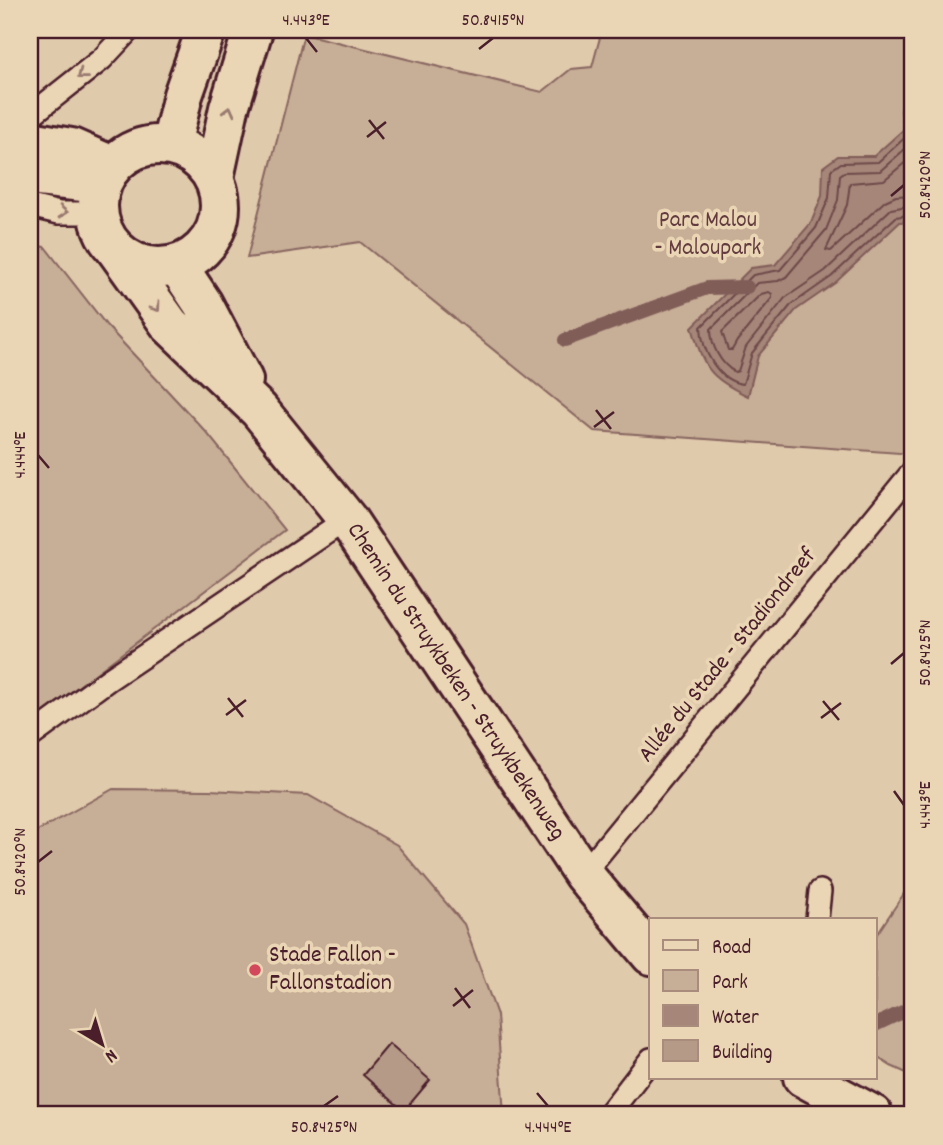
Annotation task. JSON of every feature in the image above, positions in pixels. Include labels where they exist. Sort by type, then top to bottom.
[{"type":"street","points":[[171,145],[183,94],[206,30]]},
{"type":"street","points":[[214,177],[229,108],[253,30]]},
{"type":"street","points":[[30,141],[71,148],[103,188]]},
{"type":"street","points":[[149,144],[171,145],[196,156],[214,177],[221,203],[216,230],[201,252],[177,265],[155,268],[134,262],[117,251],[104,234],[103,188],[129,152],[149,144]]},
{"type":"street","points":[[30,176],[103,188]]},
{"type":"street","name":"Chemin du Struykbeken - Struykbekenweg","points":[[117,251],[170,326],[259,410],[347,519],[583,874],[649,953]]},
{"type":"street","name":"Chemin du Struykbeken - Struykbekenweg","points":[[177,265],[203,304],[259,410]]},
{"type":"street","points":[[805,1078],[873,1115]]},
{"type":"lane","points":[[30,116],[102,59],[129,30]]},
{"type":"lane","points":[[30,205],[59,213],[103,188]]},
{"type":"lane","name":"Allée du Stade - Stadiondreef","points":[[583,874],[913,471]]},
{"type":"lane","points":[[30,737],[107,680],[347,519]]},
{"type":"lane","points":[[817,918],[820,891]]},
{"type":"lane","points":[[608,1115],[649,1062]]},
{"type":"green space","name":"Parc Malou - Maloupark","points":[[602,30],[913,30],[913,454],[594,431],[360,242],[247,258],[304,34],[542,92],[571,69],[592,67]]},
{"type":"green space","points":[[30,245],[45,247],[107,326],[207,433],[285,530],[30,723]]},
{"type":"green space","name":"Stade Fallon - Fallonstadion","points":[[113,789],[308,795],[397,845],[464,924],[497,1015],[504,1115],[30,1115],[30,835]]},
{"type":"green space","points":[[913,880],[913,1076],[876,1057],[876,936]]},
{"type":"water","points":[[913,63],[913,221],[900,222],[835,283],[796,310],[758,356],[748,396],[735,390],[710,370],[700,353],[692,327],[751,268],[775,265],[811,223],[822,196],[823,167],[838,156],[874,156],[904,129],[901,111]]},
{"type":"building","points":[[389,1044],[430,1080],[404,1111],[363,1075]]},
{"type":"waterway","points":[[565,340],[707,288],[747,287]]},
{"type":"waterway","points":[[876,1025],[913,1007]]},
{"type":"place","name":"Stade Fallon - Fallonstadion","points":[[255,970]]}]
